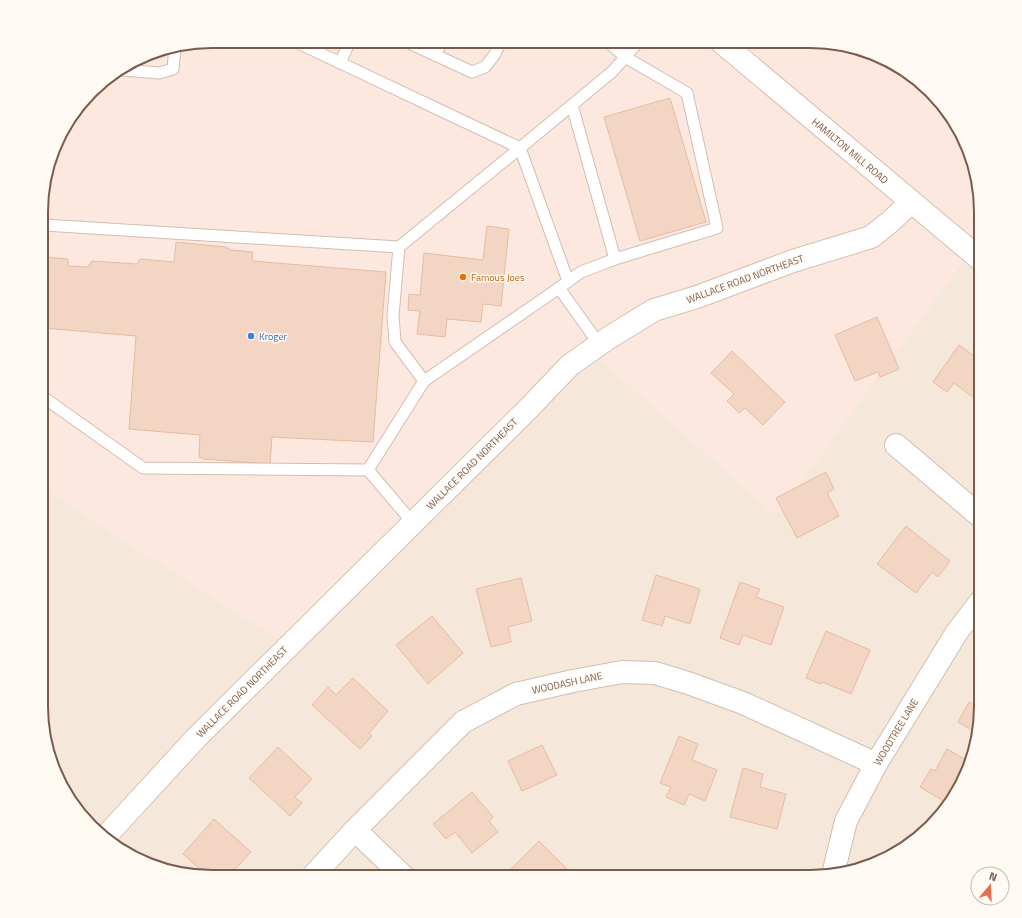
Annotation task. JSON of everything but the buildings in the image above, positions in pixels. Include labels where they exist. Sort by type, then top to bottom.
[{"type":"street","name":"HAMILTON MILL ROAD","points":[[728,48],[974,254]]},
{"type":"street","name":"WALLACE ROAD NORTHEAST","points":[[109,833],[196,738],[529,408],[570,365],[599,344],[654,310],[697,297],[793,261],[871,237],[890,222],[911,202]]},
{"type":"street","points":[[896,445],[974,511]]},
{"type":"street","name":"WOODTREE LANE","points":[[834,868],[846,821],[876,764],[957,632],[974,610]]},
{"type":"street","name":"WOODASH LANE","points":[[318,870],[355,830],[463,722],[516,694],[573,681],[622,672],[655,673],[688,682],[743,703],[876,764]]},
{"type":"street","points":[[355,830],[397,870]]},
{"type":"lane","points":[[308,48],[520,148],[563,285],[599,344]]},
{"type":"lane","points":[[340,64],[347,48]]},
{"type":"lane","points":[[420,48],[472,72],[485,67],[498,48]]},
{"type":"lane","points":[[435,55],[438,48]]},
{"type":"lane","points":[[368,470],[424,380],[581,272],[615,259],[717,228],[687,93],[625,57],[615,48]]},
{"type":"lane","points":[[48,225],[399,247],[613,71],[633,48]]},
{"type":"lane","points":[[129,71],[159,73],[173,69],[174,53]]},
{"type":"lane","points":[[572,105],[615,259]]},
{"type":"lane","points":[[399,247],[393,316],[395,342],[424,380]]},
{"type":"lane","points":[[48,401],[143,468],[368,470],[413,523]]},
{"type":"shaded area","points":[[202,48],[820,48],[842,51],[862,57],[892,70],[910,82],[926,96],[940,112],[957,140],[971,180],[974,202],[974,246],[776,515],[592,352],[287,644],[48,491],[49,191],[57,160],[70,130],[82,112],[96,96],[112,82],[130,70],[149,61],[180,51]]},
{"type":"shaded area","points":[[974,246],[974,716],[971,738],[961,769],[952,788],[940,806],[926,822],[910,836],[892,848],[862,861],[842,867],[820,870],[191,869],[149,857],[130,848],[112,836],[96,822],[82,806],[70,788],[57,758],[51,738],[48,716],[48,491],[287,644],[592,352],[776,515]]},
{"type":"place","name":"Famous Joes","points":[[463,277]]},
{"type":"place","name":"Kroger","points":[[251,336]]}]
